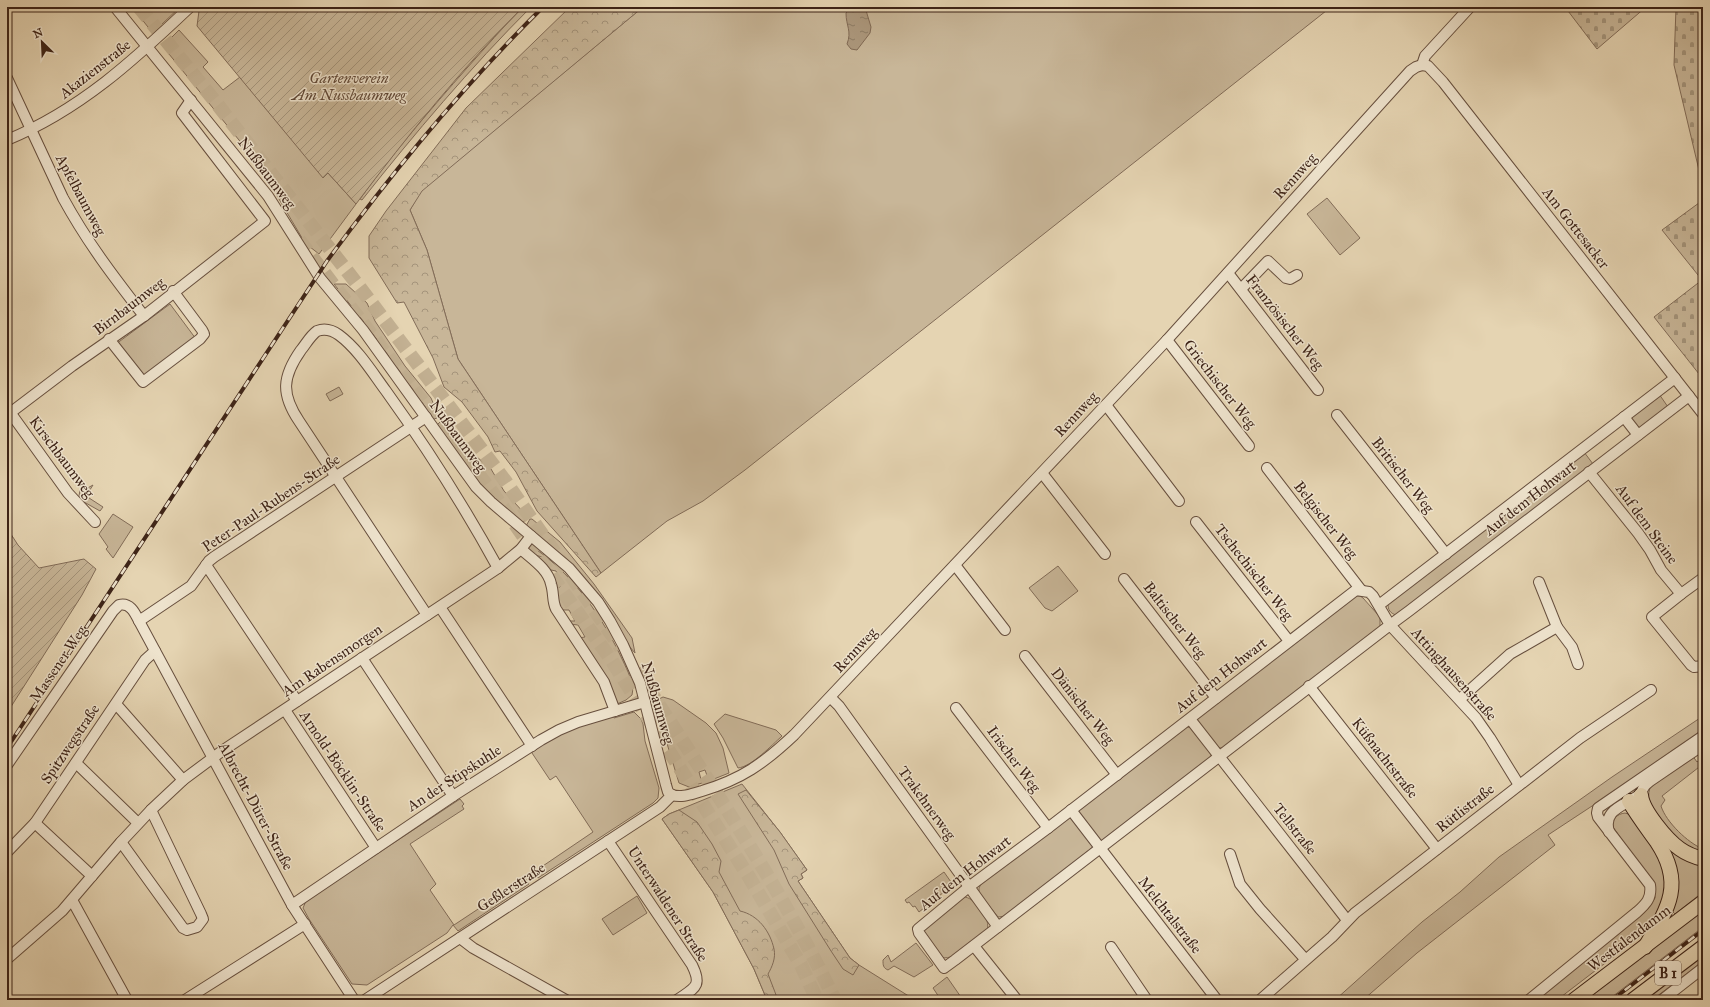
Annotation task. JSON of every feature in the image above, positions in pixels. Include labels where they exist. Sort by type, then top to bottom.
[{"type":"highway","points":[[1633,794],[1673,843],[1681,850],[1703,859]]},
{"type":"highway","points":[[1633,794],[1664,853],[1671,875],[1672,887],[1668,906],[1645,947]]},
{"type":"highway","name":"Westfalendamm","points":[[1574,1000],[1703,902]]},
{"type":"highway","name":"B 1","points":[[1633,1000],[1703,947]]},
{"type":"street","name":"Nußbaumweg","points":[[115,7],[268,196],[320,278],[362,330],[476,487],[491,502],[569,568],[604,611],[616,631],[640,683],[666,785],[668,792],[672,795]]},
{"type":"street","name":"Akazienstraße","points":[[7,140],[58,116],[84,99],[148,46],[190,7]]},
{"type":"street","name":"Rennweg","points":[[672,795],[682,797],[730,782],[754,769],[785,744],[831,698],[1167,340],[1410,71],[1422,65],[1424,58],[1470,7]]},
{"type":"street","name":"Am Gottesacker","points":[[1422,65],[1428,66],[1443,82],[1703,414]]},
{"type":"street","name":"Apfelbaumweg","points":[[7,78],[63,198],[90,244],[144,316]]},
{"type":"street","name":"Nußbaumweg","points":[[191,100],[182,113],[265,221]]},
{"type":"street","name":"Birnbaumweg","points":[[9,410],[144,316],[265,221]]},
{"type":"street","points":[[1241,289],[1268,261],[1286,278],[1290,279],[1297,275]]},
{"type":"street","name":"Französischer Weg","points":[[1228,273],[1318,390]]},
{"type":"street","points":[[110,339],[143,382],[200,339],[204,334],[173,292]]},
{"type":"street","points":[[427,615],[294,413],[286,393],[287,374],[291,364],[314,333],[322,329],[328,330],[344,339],[372,372],[411,426],[469,515],[498,568]]},
{"type":"street","name":"Griechischer Weg","points":[[1167,340],[1249,446]]},
{"type":"street","name":"Auf dem Hohwart","points":[[1379,605],[1674,378]]},
{"type":"street","name":"Auf dem Hohwart","points":[[1360,590],[1350,593],[1190,719],[970,886],[918,928],[921,937],[944,968],[1309,686],[1689,396]]},
{"type":"street","points":[[1106,405],[1179,500]]},
{"type":"street","name":"Kirschbaumweg","points":[[9,410],[68,493],[95,522]]},
{"type":"street","name":"Britischer Weg","points":[[1337,415],[1446,554]]},
{"type":"street","name":"Peter-Paul-Rubens-Straße","points":[[140,621],[191,586],[214,557],[426,417]]},
{"type":"street","points":[[1624,417],[1638,434]]},
{"type":"street","name":"Belgischer Weg","points":[[1267,468],[1360,590]]},
{"type":"street","name":"Auf dem Steine","points":[[1589,472],[1638,533],[1650,550],[1661,570],[1681,594]]},
{"type":"street","points":[[1042,473],[1105,554]]},
{"type":"street","name":"Tschechischer Weg","points":[[1196,522],[1289,641]]},
{"type":"street","name":"Am Rabensmorgen","points":[[7,959],[62,911],[138,823],[183,780],[214,757],[297,701],[498,568],[521,549],[531,536]]},
{"type":"street","points":[[521,549],[540,566],[549,578],[553,603],[608,688],[615,711]]},
{"type":"street","points":[[955,565],[1005,630]]},
{"type":"street","name":"Arnold-Böcklin-Straße","points":[[206,566],[297,701]]},
{"type":"street","points":[[1703,578],[1652,617],[1694,667],[1703,666]]},
{"type":"street","name":"Baltischer Weg","points":[[1124,579],[1216,698]]},
{"type":"street","points":[[1539,582],[1557,627],[1572,647],[1578,664]]},
{"type":"street","points":[[1360,590],[1368,592],[1379,605],[1390,624]]},
{"type":"street","name":"Massener Weg","points":[[7,765],[116,607],[126,604],[140,621]]},
{"type":"street","points":[[440,607],[532,746]]},
{"type":"street","name":"Albrecht-Dürer-Straße","points":[[140,621],[292,905],[354,1000]]},
{"type":"street","name":"Attinghausenstraße","points":[[1390,624],[1460,699],[1490,738],[1519,785]]},
{"type":"street","points":[[1460,699],[1510,654],[1557,627]]},
{"type":"street","name":"Spitzwegstraße","points":[[7,852],[35,823],[145,660],[155,651]]},
{"type":"street","name":"Dänischer Weg","points":[[1025,656],[1117,775]]},
{"type":"street","points":[[362,658],[453,796]]},
{"type":"street","name":"Küßnachtstraße","points":[[1309,686],[1437,849]]},
{"type":"street","name":"Rütlistraße","points":[[1260,1000],[1305,959],[1332,937],[1347,920],[1580,738],[1652,690]]},
{"type":"street","name":"Trakehnerweg","points":[[831,698],[839,706],[970,886],[998,927]]},
{"type":"street","name":"An der Stipskuhle","points":[[292,905],[453,796],[559,730],[578,722],[644,702]]},
{"type":"street","points":[[116,704],[183,780]]},
{"type":"street","name":"Irischer Weg","points":[[956,708],[1048,828]]},
{"type":"street","name":"Arnold-Böcklin-Straße","points":[[285,710],[376,848]]},
{"type":"street","name":"Tellstraße","points":[[1190,719],[1347,920]]},
{"type":"street","points":[[1529,1000],[1637,912],[1649,898],[1651,892],[1650,885],[1609,832],[1607,826],[1608,816],[1703,736]]},
{"type":"street","points":[[1633,794],[1703,745]]},
{"type":"street","points":[[76,763],[138,823]]},
{"type":"street","name":"Geßlerstraße","points":[[365,1000],[660,807],[672,795]]},
{"type":"street","points":[[121,842],[183,928],[187,930],[197,927],[203,919],[151,810]]},
{"type":"street","name":"Melchtalstraße","points":[[1071,810],[1217,1000]]},
{"type":"street","points":[[35,823],[92,876]]},
{"type":"street","name":"Unterwaldener Straße","points":[[608,841],[698,976],[697,984],[693,989],[677,1000]]},
{"type":"street","points":[[1230,854],[1240,884],[1260,909],[1305,959]]},
{"type":"street","points":[[72,900],[127,1000]]},
{"type":"street","points":[[185,1000],[305,924]]},
{"type":"street","points":[[460,938],[473,948],[566,1000]]},
{"type":"street","points":[[974,946],[1017,1000]]},
{"type":"street","points":[[1111,948],[1147,1000]]},
{"type":"street","points":[[1662,1000],[1703,968]]},
{"type":"green space","points":[[132,7],[180,7],[160,26],[152,29],[148,27]]},
{"type":"green space","name":"Gartenverein Am Nussbaumweg","points":[[204,7],[523,7],[478,54],[436,102],[356,204],[328,173],[323,178],[197,26],[199,11]]},
{"type":"green space","points":[[523,7],[531,7],[465,77],[402,150],[362,200],[360,199],[385,165],[453,84]]},
{"type":"green space","points":[[570,7],[643,7],[422,191],[410,210],[427,250],[458,359],[601,573],[596,577],[537,511],[516,472],[500,451],[495,452],[488,437],[462,402],[444,387],[433,358],[404,302],[397,303],[369,258],[369,236],[386,211],[466,108]]},
{"type":"green space","points":[[643,7],[1331,7],[745,470],[703,501],[667,521],[601,573],[458,359],[427,250],[410,210],[421,191]]},
{"type":"green space","points":[[1565,7],[1646,7],[1597,49]]},
{"type":"green space","points":[[1676,7],[1703,7],[1703,187],[1674,65]]},
{"type":"green space","points":[[179,30],[208,62],[203,67],[223,90],[240,77],[323,177],[328,173],[356,204],[319,254],[305,243],[276,194],[278,188],[169,54],[167,44]]},
{"type":"green space","points":[[1327,198],[1360,238],[1340,255],[1307,214]]},
{"type":"green space","points":[[1703,200],[1703,379],[1654,317],[1702,280],[1662,230]]},
{"type":"green space","points":[[334,284],[346,284],[367,303],[375,321],[405,366],[431,398],[437,418],[434,419],[367,326]]},
{"type":"green space","points":[[170,304],[196,339],[143,379],[116,344]]},
{"type":"green space","points":[[339,387],[343,394],[330,401],[326,394]]},
{"type":"green space","points":[[1659,394],[1668,407],[1638,430],[1629,417]]},
{"type":"green space","points":[[440,422],[452,429],[470,451],[491,469],[504,491],[525,514],[526,518],[523,523],[495,500],[481,485],[437,425]]},
{"type":"green space","points":[[1584,452],[1593,464],[1396,615],[1390,611],[1388,604]]},
{"type":"green space","points":[[93,485],[86,496],[103,507],[100,511],[84,502],[79,496],[80,490],[84,490]]},
{"type":"green space","points":[[113,514],[133,527],[113,558],[106,549],[108,547],[99,534]]},
{"type":"green space","points":[[530,519],[532,519],[560,542],[594,584],[632,638],[635,653],[629,646],[612,615],[526,526]]},
{"type":"green space","points":[[7,528],[18,545],[39,568],[84,559],[96,569],[82,595],[7,713]]},
{"type":"green space","points":[[537,550],[564,573],[587,600],[607,629],[630,677],[633,691],[632,695],[626,700],[617,704],[578,638],[585,637],[578,625],[569,624],[567,621],[575,621],[569,610],[560,610],[555,587],[560,587],[559,577],[556,571],[546,569],[543,565],[549,563],[544,558],[527,552]]},
{"type":"green space","points":[[1058,566],[1078,591],[1052,611],[1045,608],[1029,588]]},
{"type":"green space","points":[[1356,596],[1363,598],[1380,617],[1380,626],[1378,629],[1227,746],[1221,748],[1216,747],[1198,724],[1197,718]]},
{"type":"green space","points":[[663,697],[673,700],[706,723],[716,733],[723,748],[729,773],[709,781],[705,770],[699,772],[702,783],[689,787],[679,783],[655,704],[657,700]]},
{"type":"green space","points":[[634,712],[641,719],[643,724],[645,741],[659,788],[658,798],[653,803],[538,878],[534,872],[593,832],[556,776],[550,780],[532,753],[532,750],[572,728],[613,715],[614,718]]},
{"type":"green space","points":[[725,714],[776,730],[782,736],[755,760],[743,767],[738,768],[714,724]]},
{"type":"green space","points":[[1703,716],[1703,733],[1548,835],[1555,845],[1417,953],[1363,1000],[1335,1000],[1422,922],[1460,892],[1499,857],[1612,777]]},
{"type":"green space","points":[[1183,726],[1192,728],[1211,751],[1211,757],[1100,842],[1077,810]]},
{"type":"green space","points":[[1692,755],[1697,762],[1703,757],[1703,764],[1662,796],[1665,800],[1661,806],[1668,819],[1678,831],[1684,837],[1703,849],[1703,856],[1679,841],[1671,833],[1657,817],[1649,801],[1651,785]]},
{"type":"green space","points":[[742,784],[780,832],[807,870],[801,874],[803,878],[798,881],[850,958],[915,1000],[767,1000],[754,969],[713,892],[662,819],[669,814]]},
{"type":"green space","points":[[746,790],[780,832],[807,870],[801,874],[803,878],[798,881],[850,958],[859,965],[853,975],[843,969],[789,884],[774,850],[738,794]]},
{"type":"green space","points":[[460,799],[464,804],[462,806],[464,809],[410,844],[436,884],[430,890],[454,925],[525,878],[529,884],[458,931],[453,925],[447,933],[367,985],[352,984],[309,919],[303,908],[306,901]]},
{"type":"green space","points":[[679,810],[697,822],[712,844],[721,861],[719,872],[740,911],[758,920],[770,936],[774,949],[774,959],[768,974],[778,1000],[767,1000],[754,969],[713,892],[662,819]]},
{"type":"green space","points":[[1642,812],[1703,863],[1703,892],[1675,914],[1670,909],[1674,898]]},
{"type":"green space","points":[[1625,813],[1634,816],[1666,869],[1665,905],[1647,931],[1557,1000],[1535,1000],[1647,910],[1655,898],[1653,884],[1613,827],[1613,822],[1616,817]]},
{"type":"green space","points":[[1070,816],[1093,847],[1006,916],[998,917],[979,893],[981,884]]},
{"type":"green space","points":[[944,872],[951,882],[949,888],[919,912],[915,906],[913,907],[909,902],[907,903],[905,900]]},
{"type":"green space","points":[[637,896],[647,913],[613,935],[602,919]]},
{"type":"green space","points":[[964,897],[975,902],[981,910],[986,918],[988,927],[987,931],[964,950],[951,957],[945,958],[940,956],[933,948],[924,932],[925,928]]},
{"type":"green space","points":[[1703,910],[1703,927],[1608,1000],[1584,1000]]},
{"type":"green space","points":[[916,943],[933,965],[914,977],[894,966],[888,970],[884,967],[883,960],[888,955],[891,962]]},
{"type":"green space","points":[[1703,954],[1703,961],[1698,965],[1652,1000],[1643,1000]]},
{"type":"green space","points":[[947,977],[963,1000],[941,1000],[933,988]]},
{"type":"water","points":[[851,7],[865,7],[871,27],[870,33],[857,50],[851,49],[847,44],[849,32],[846,13]]},
{"type":"tunnel","points":[[139,7],[214,100],[361,289],[506,482],[621,648]]},
{"type":"tunnel","points":[[299,240],[492,492],[610,658],[749,877],[801,965],[817,1000]]},
{"type":"tunnel","points":[[636,670],[715,791],[766,873],[835,1000]]},
{"type":"railway","points":[[7,748],[327,261],[377,194],[457,98],[543,7]]},
{"type":"railway","points":[[1612,1000],[1703,930]]}]
